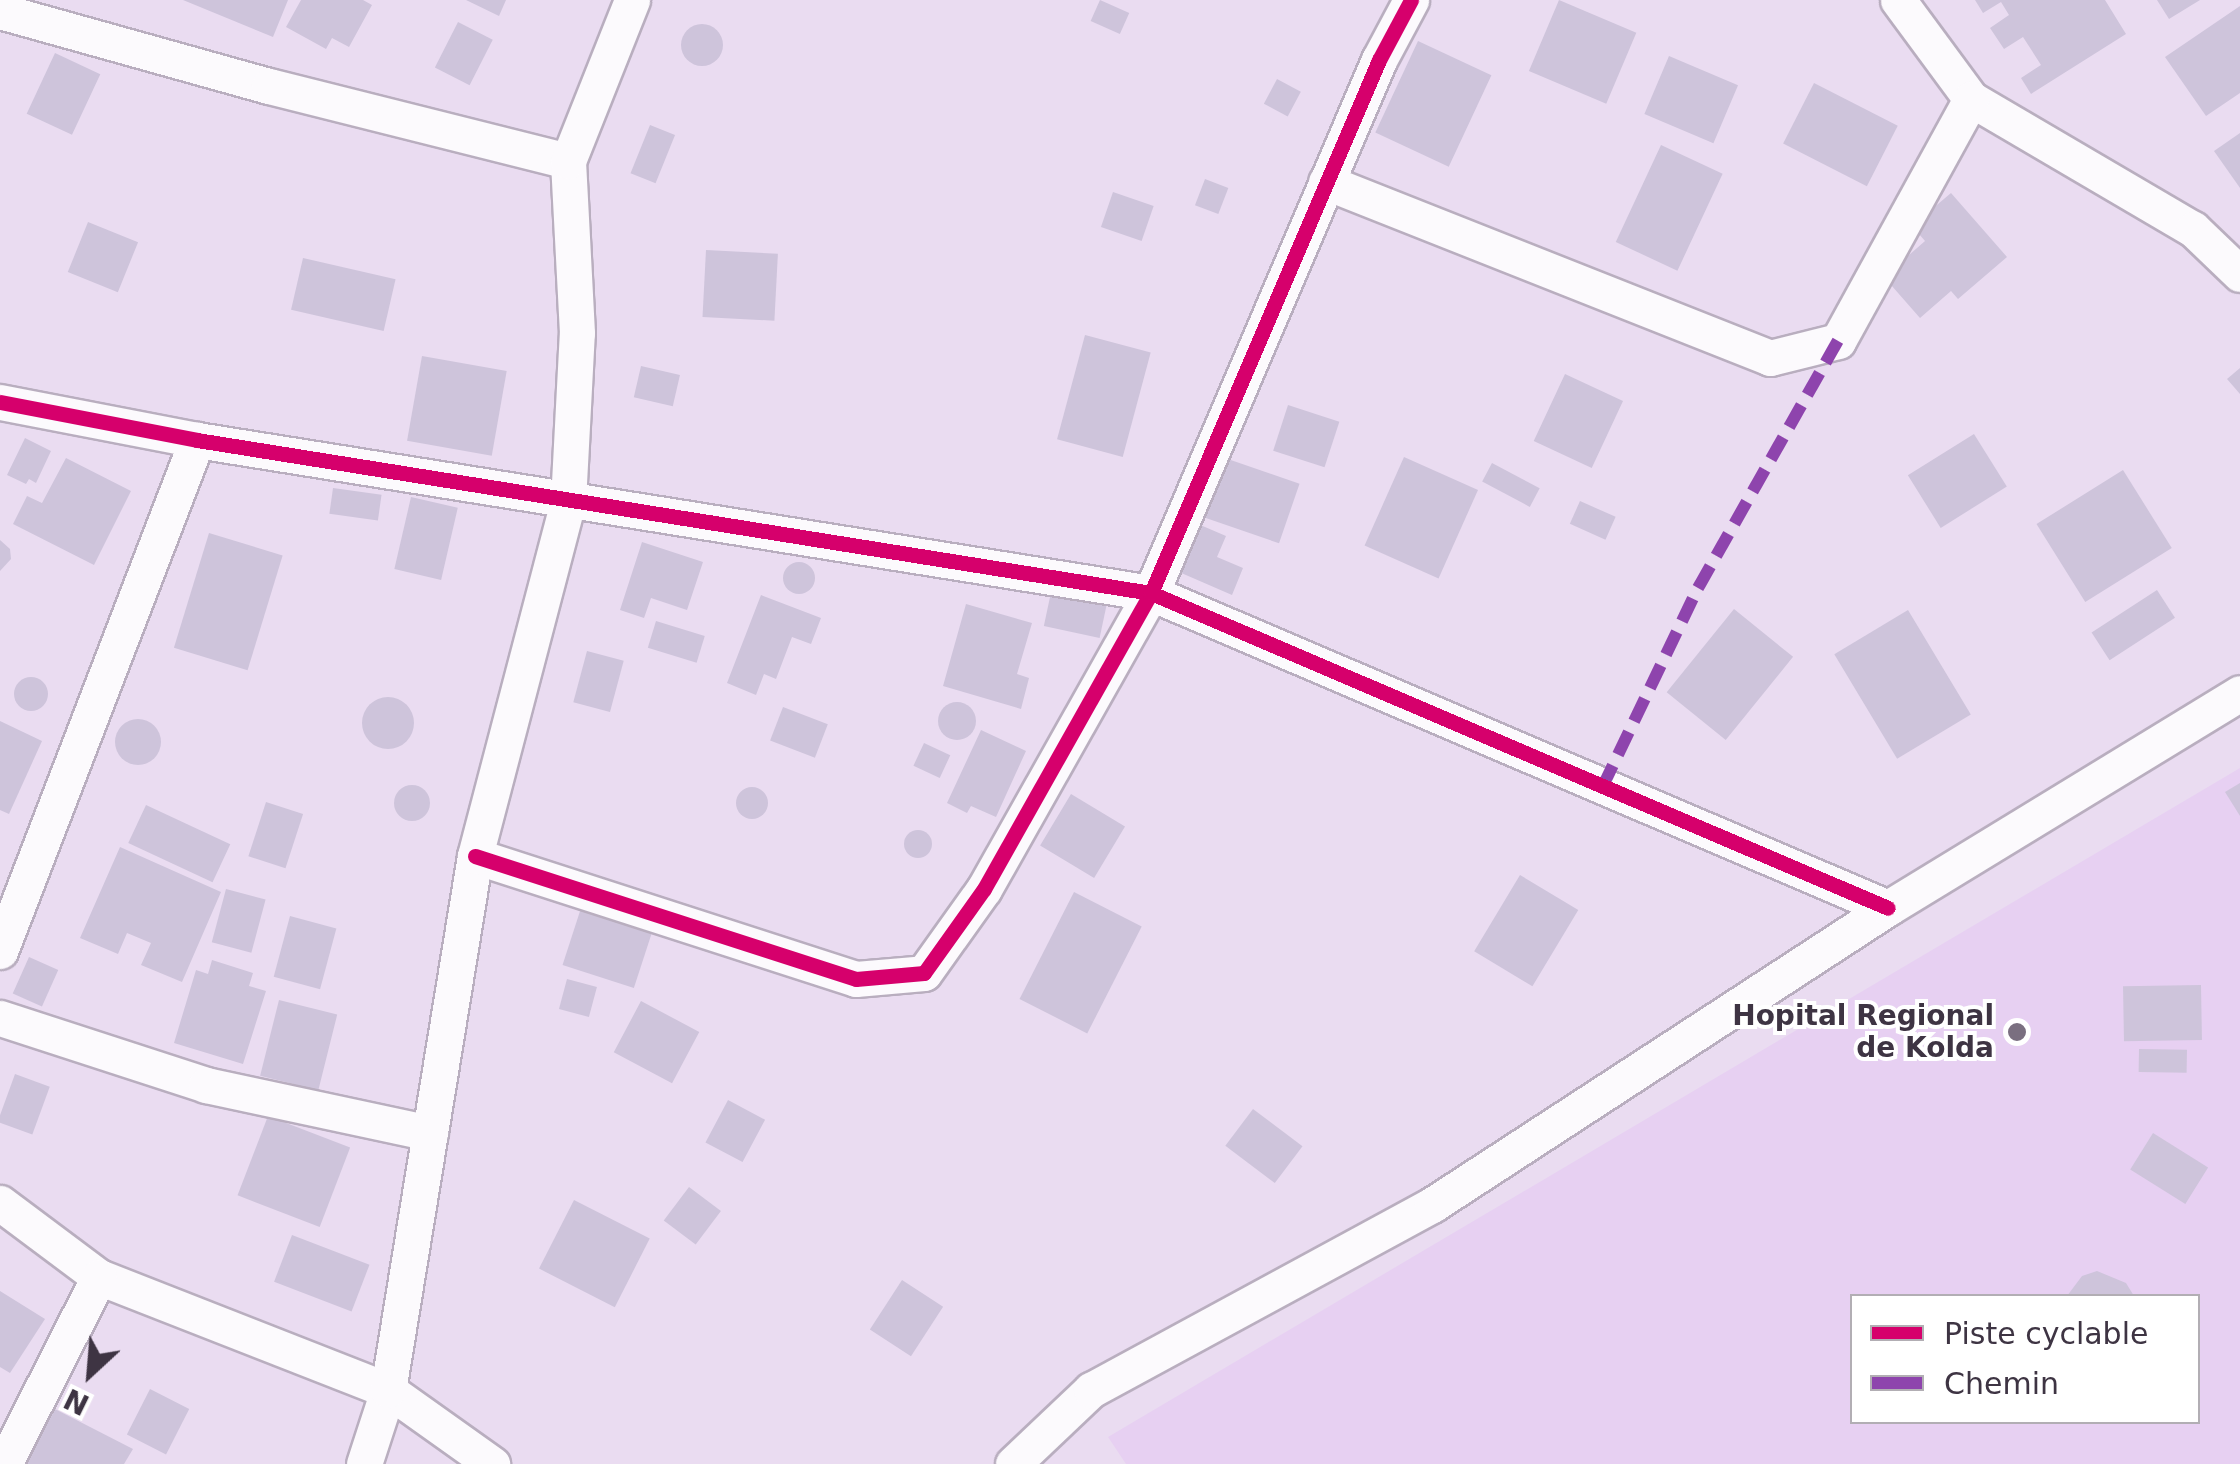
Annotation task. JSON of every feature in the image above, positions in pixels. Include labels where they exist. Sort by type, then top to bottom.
[{"type":"street","points":[[364,1464],[388,1390],[474,856],[568,502],[577,333],[568,160],[632,0]]},
{"type":"street","points":[[474,856],[856,979],[924,973],[984,889],[1151,593],[1379,60],[1411,0]]},
{"type":"street","points":[[1899,0],[1971,98],[2193,229],[2239,271]]},
{"type":"street","points":[[0,12],[269,86],[568,160]]},
{"type":"street","points":[[1326,182],[1770,358],[1838,341],[1971,98]]},
{"type":"street","points":[[0,402],[197,440],[568,502],[1151,593],[1888,908]]},
{"type":"street","points":[[0,952],[197,440]]},
{"type":"street","points":[[1013,1464],[1091,1390],[1432,1205],[1888,908],[2240,693]]},
{"type":"street","points":[[0,1018],[206,1085],[430,1134]]},
{"type":"street","points":[[0,1203],[99,1277],[388,1390],[492,1464]]},
{"type":"street","points":[[4,1464],[99,1277]]},
{"type":"shaded area","name":"Hopital Regional de Kolda","points":[[2240,768],[2240,1464],[1126,1464],[1108,1437]]},
{"type":"building","points":[[183,0],[288,0],[273,37]]},
{"type":"building","points":[[301,0],[363,0],[372,5],[349,47],[332,38],[326,49],[286,27]]},
{"type":"building","points":[[466,0],[506,0],[499,16]]},
{"type":"building","points":[[1100,0],[1129,13],[1120,34],[1091,21]]},
{"type":"building","points":[[1559,0],[1636,33],[1606,104],[1529,71]]},
{"type":"building","points":[[1975,0],[2105,0],[2126,34],[2031,94],[2021,78],[2041,65],[2023,37],[2004,49],[1990,28],[2009,15],[2001,2],[1983,13]]},
{"type":"building","points":[[2157,0],[2200,0],[2169,19]]},
{"type":"building","points":[[2240,6],[2240,93],[2206,116],[2165,57]]},
{"type":"building","points":[[458,22],[493,40],[470,85],[435,67]]},
{"type":"building","points":[[702,24],[717,30],[723,45],[717,60],[702,66],[687,60],[681,45],[687,30]]},
{"type":"building","points":[[1418,41],[1491,75],[1449,167],[1375,133]]},
{"type":"building","points":[[55,53],[100,74],[72,135],[27,114]]},
{"type":"building","points":[[1669,56],[1738,85],[1713,143],[1644,114]]},
{"type":"building","points":[[1277,79],[1301,92],[1288,116],[1264,104]]},
{"type":"building","points":[[1814,83],[1898,126],[1867,186],[1783,144]]},
{"type":"building","points":[[650,125],[675,135],[656,183],[631,173]]},
{"type":"building","points":[[2240,133],[2240,188],[2214,151]]},
{"type":"building","points":[[1661,145],[1723,174],[1677,271],[1616,242]]},
{"type":"building","points":[[1205,179],[1228,188],[1218,214],[1195,205]]},
{"type":"building","points":[[1113,192],[1154,206],[1142,241],[1101,227]]},
{"type":"building","points":[[1951,193],[2007,257],[1958,299],[1951,291],[1920,318],[1884,277],[1925,241],[1912,226]]},
{"type":"building","points":[[88,222],[138,242],[118,292],[68,272]]},
{"type":"building","points":[[706,250],[778,254],[774,321],[702,317]]},
{"type":"building","points":[[303,258],[396,279],[384,331],[291,310]]},
{"type":"building","points":[[1085,335],[1151,353],[1123,457],[1057,439]]},
{"type":"building","points":[[422,356],[507,371],[492,456],[407,441]]},
{"type":"building","points":[[641,366],[680,375],[673,406],[634,397]]},
{"type":"building","points":[[2240,368],[2240,394],[2227,379]]},
{"type":"building","points":[[1565,374],[1623,401],[1592,468],[1534,441]]},
{"type":"building","points":[[1288,405],[1339,422],[1325,467],[1273,451]]},
{"type":"building","points":[[1974,434],[2007,487],[1941,528],[1908,475]]},
{"type":"building","points":[[25,438],[51,451],[36,483],[29,479],[26,484],[7,475]]},
{"type":"building","points":[[1222,457],[1300,484],[1279,543],[1201,517]]},
{"type":"building","points":[[1404,457],[1478,490],[1439,579],[1365,546]]},
{"type":"building","points":[[66,458],[131,491],[94,565],[13,524],[27,496],[42,503]]},
{"type":"building","points":[[1492,463],[1540,488],[1530,507],[1482,482]]},
{"type":"building","points":[[2123,470],[2172,548],[2085,602],[2036,524]]},
{"type":"building","points":[[333,488],[382,495],[378,521],[329,514]]},
{"type":"building","points":[[411,497],[458,508],[441,580],[394,569]]},
{"type":"building","points":[[1580,501],[1616,517],[1605,540],[1570,524]]},
{"type":"building","points":[[1198,524],[1226,536],[1217,557],[1243,568],[1232,595],[1179,572]]},
{"type":"building","points":[[209,533],[283,556],[248,670],[174,648]]},
{"type":"building","points":[[0,540],[10,549],[11,559],[0,571]]},
{"type":"building","points":[[642,542],[703,562],[687,610],[651,598],[644,618],[620,610]]},
{"type":"building","points":[[799,562],[810,567],[815,578],[810,589],[799,594],[788,589],[783,578],[788,567]]},
{"type":"building","points":[[1053,583],[1109,595],[1100,638],[1044,626]]},
{"type":"building","points":[[2157,590],[2175,618],[2110,660],[2092,632]]},
{"type":"building","points":[[761,595],[821,618],[811,644],[792,637],[776,679],[764,674],[756,695],[727,683]]},
{"type":"building","points":[[966,604],[1032,623],[1017,674],[1029,678],[1021,709],[943,686]]},
{"type":"building","points":[[1734,609],[1793,657],[1726,740],[1667,692]]},
{"type":"building","points":[[1908,610],[1971,715],[1897,759],[1834,654]]},
{"type":"building","points":[[656,621],[705,636],[697,663],[648,648]]},
{"type":"building","points":[[587,651],[624,661],[610,712],[573,702]]},
{"type":"building","points":[[31,677],[43,682],[48,694],[43,706],[31,711],[19,706],[14,694],[19,682]]},
{"type":"building","points":[[388,697],[406,705],[414,723],[406,741],[388,749],[370,741],[362,723],[370,705]]},
{"type":"building","points":[[957,702],[970,708],[976,721],[970,734],[957,740],[944,734],[938,721],[944,708]]},
{"type":"building","points":[[783,707],[828,724],[815,758],[770,741]]},
{"type":"building","points":[[138,719],[154,726],[161,742],[154,758],[138,765],[122,758],[115,742],[122,726]]},
{"type":"building","points":[[0,721],[42,741],[9,814],[0,810]]},
{"type":"building","points":[[981,730],[1026,751],[996,817],[971,806],[967,813],[947,803]]},
{"type":"building","points":[[924,743],[950,755],[940,778],[913,766]]},
{"type":"building","points":[[2240,783],[2240,816],[2225,792]]},
{"type":"building","points":[[412,785],[424,791],[430,803],[424,815],[412,821],[400,815],[394,803],[400,791]]},
{"type":"building","points":[[752,787],[763,792],[768,803],[763,814],[752,819],[741,814],[736,803],[741,792]]},
{"type":"building","points":[[1071,794],[1125,826],[1094,878],[1040,845]]},
{"type":"building","points":[[266,802],[303,814],[285,868],[248,856]]},
{"type":"building","points":[[146,805],[230,844],[213,882],[128,843]]},
{"type":"building","points":[[918,830],[928,834],[932,844],[928,854],[918,858],[908,854],[904,844],[908,834]]},
{"type":"building","points":[[120,847],[221,892],[182,982],[141,965],[151,943],[127,933],[118,954],[80,938]]},
{"type":"building","points":[[1520,875],[1578,910],[1532,986],[1474,951]]},
{"type":"building","points":[[226,889],[266,900],[251,953],[212,942]]},
{"type":"building","points":[[1074,892],[1142,927],[1087,1033],[1020,999]]},
{"type":"building","points":[[582,905],[653,928],[634,988],[563,965]]},
{"type":"building","points":[[290,916],[336,928],[320,989],[274,977]]},
{"type":"building","points":[[29,957],[58,970],[42,1007],[13,994]]},
{"type":"building","points":[[212,960],[253,973],[249,986],[266,991],[243,1064],[174,1043],[196,970],[208,974]]},
{"type":"building","points":[[567,979],[597,987],[589,1017],[559,1009]]},
{"type":"building","points":[[2201,985],[2202,1040],[2124,1041],[2123,986]]},
{"type":"building","points":[[279,1000],[337,1015],[318,1090],[260,1076]]},
{"type":"building","points":[[641,1001],[699,1032],[672,1083],[614,1052]]},
{"type":"building","points":[[2139,1049],[2187,1050],[2187,1073],[2139,1072]]},
{"type":"building","points":[[15,1074],[50,1087],[32,1135],[0,1123]]},
{"type":"building","points":[[728,1100],[765,1120],[743,1162],[705,1142]]},
{"type":"building","points":[[1253,1109],[1303,1146],[1275,1183],[1225,1146]]},
{"type":"building","points":[[268,1116],[350,1148],[320,1227],[238,1195]]},
{"type":"building","points":[[2153,1133],[2208,1167],[2185,1204],[2130,1169]]},
{"type":"building","points":[[689,1187],[721,1211],[696,1245],[664,1221]]},
{"type":"building","points":[[574,1200],[650,1239],[615,1307],[539,1269]]},
{"type":"building","points":[[292,1235],[369,1265],[352,1311],[274,1282]]},
{"type":"building","points":[[2097,1271],[2126,1283],[2133,1294],[2068,1294],[2082,1276]]},
{"type":"building","points":[[902,1280],[943,1307],[911,1356],[870,1329]]},
{"type":"building","points":[[0,1291],[45,1319],[10,1373],[0,1367]]},
{"type":"building","points":[[150,1389],[189,1409],[166,1454],[127,1434]]},
{"type":"building","points":[[55,1409],[133,1449],[124,1464],[26,1464]]},
{"type":"marked path","points":[[1602,788],[1698,588],[1838,341]]},
{"type":"cycle path","points":[[475,856],[856,979],[924,973],[984,889],[1151,593],[1379,60],[1411,0]]},
{"type":"cycle path","points":[[0,402],[197,440],[1151,593],[1888,908]]},
{"type":"place","name":"Hopital Regional de Kolda","points":[[2017,1032]]}]
